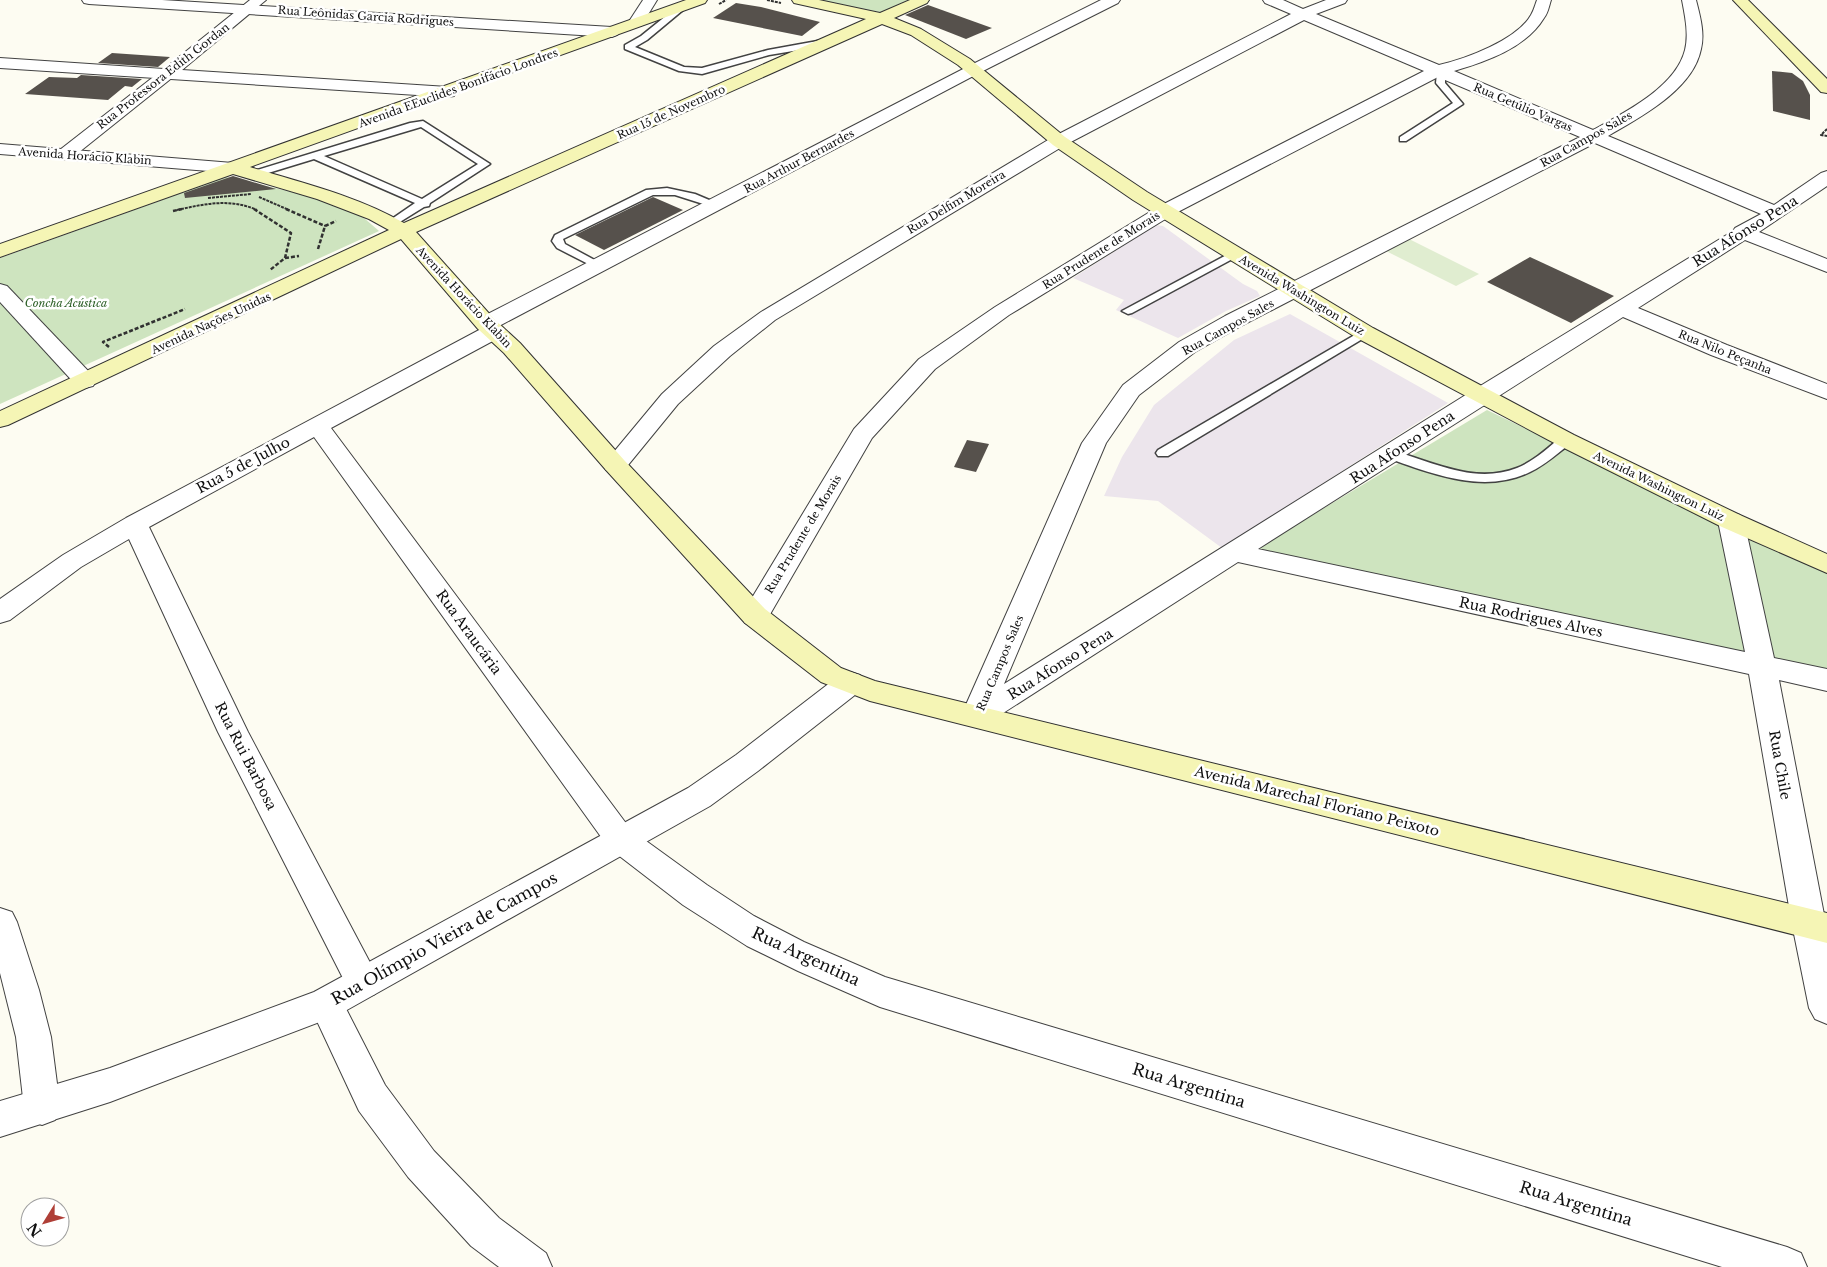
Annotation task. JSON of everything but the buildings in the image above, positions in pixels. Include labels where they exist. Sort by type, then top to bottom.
[{"type":"main road","name":"Avenida Washington Luiz","points":[[799,0],[881,18],[924,37],[951,52],[1059,141],[1234,254],[1365,333],[1480,396],[1566,440],[1731,522],[1827,564]]},
{"type":"main road","name":"Rua 15 de Novembro","points":[[405,226],[922,0]]},
{"type":"main road","points":[[1740,0],[1827,88]]},
{"type":"main road","name":"Avenida EEuclides Bonifácio Londres","points":[[0,251],[692,3]]},
{"type":"main road","name":"Avenida Horácio Klabin","points":[[233,168],[324,195],[405,226],[490,328],[512,348],[615,465],[755,616],[812,662]]},
{"type":"main road","name":"Avenida Nações Unidas","points":[[0,420],[85,381],[405,226]]},
{"type":"main road","name":"Avenida Marechal Floriano Peixoto","points":[[812,662],[850,683],[1818,926]]},
{"type":"street","name":"Rua Leônidas Garcia Rodrigues","points":[[89,0],[254,5],[612,32]]},
{"type":"street","points":[[636,22],[650,0]]},
{"type":"street","name":"Rua Arthur Bernardes","points":[[490,328],[598,266],[973,70],[1113,0]]},
{"type":"street","name":"Rua Getúlio Vargas","points":[[1270,0],[1776,213]]},
{"type":"street","name":"Rua Delfim Moreira","points":[[615,465],[670,399],[722,351],[768,316],[1059,141],[1303,14],[1340,0]]},
{"type":"street","name":"Rua Prudente de Morais","points":[[755,616],[862,434],[927,364],[1002,311],[1165,210],[1439,72],[1470,62],[1502,46],[1537,18],[1544,0]]},
{"type":"street","name":"Rua Campos Sales","points":[[976,716],[1094,443],[1130,390],[1187,347],[1233,321],[1295,291],[1593,137],[1637,111],[1672,86],[1691,56],[1694,30],[1689,0]]},
{"type":"street","name":"Rua Professora Edith Gordan","points":[[67,153],[254,5]]},
{"type":"street","points":[[0,63],[448,92]]},
{"type":"street","name":"Avenida Horácio Klabin","points":[[0,149],[233,168]]},
{"type":"street","name":"Rua Afonso Pena","points":[[976,716],[1236,553],[1480,396],[1623,309],[1742,232],[1776,213],[1827,177]]},
{"type":"street","points":[[1742,232],[1827,266]]},
{"type":"street","points":[[0,290],[85,381]]},
{"type":"street","name":"Rua Nilo Peçanha","points":[[1623,309],[1719,350],[1827,392]]},
{"type":"street","name":"Rua 5 de Julho","points":[[0,613],[72,561],[490,328]]},
{"type":"street","name":"Rua Araucária","points":[[317,425],[620,840]]},
{"type":"street","name":"Rua Chile","points":[[1731,522],[1818,926],[1827,1008]]},
{"type":"street","name":"Rua Rui Barbosa","points":[[136,524],[233,732],[363,983]]},
{"type":"street","name":"Rua Rodrigues Alves","points":[[1236,553],[1827,680]]},
{"type":"street","name":"Rua Olímpio Vieira de Campos","points":[[0,1120],[110,1085],[326,1004],[698,797],[850,683]]},
{"type":"street","name":"Rua Argentina","points":[[620,840],[685,889],[743,926],[803,958],[880,991],[1787,1267]]},
{"type":"street","points":[[0,922],[12,955],[25,1004],[41,1079],[42,1107]]},
{"type":"street","points":[[326,1004],[372,1098],[421,1164],[485,1232],[532,1267]]},
{"type":"lane","points":[[692,3],[644,38],[628,47],[682,69],[702,71],[768,53],[826,42]]},
{"type":"lane","points":[[1403,139],[1458,104],[1440,83],[1439,72]]},
{"type":"lane","points":[[255,174],[413,125],[423,124],[485,164],[425,204],[405,226]]},
{"type":"lane","points":[[314,155],[425,204]]},
{"type":"lane","points":[[598,266],[561,246],[557,241],[559,237],[650,192],[661,189],[677,191],[716,204]]},
{"type":"lane","points":[[1128,311],[1234,254]]},
{"type":"lane","points":[[1163,453],[1365,333]]},
{"type":"lane","points":[[1390,454],[1448,473],[1474,478],[1521,471],[1566,440]]},
{"type":"path","points":[[718,5],[726,0]]},
{"type":"path","points":[[1827,129],[1821,135],[1827,136]]},
{"type":"path","points":[[199,205],[207,198],[252,194],[325,226],[340,219]]},
{"type":"path","points":[[164,213],[199,205],[238,203],[268,215],[291,233],[285,258],[268,272]]},
{"type":"path","points":[[317,254],[325,226]]},
{"type":"path","points":[[110,348],[103,342],[191,306]]},
{"type":"shaded area","points":[[1156,225],[1163,226],[1243,284],[1257,291],[1260,296],[1226,311],[1178,338],[1116,310],[1124,300],[1073,278]]},
{"type":"shaded area","points":[[1290,314],[1448,403],[1222,548],[1158,501],[1104,496],[1122,457],[1154,405],[1234,340]]},
{"type":"green space","points":[[820,0],[918,0],[888,14]]},
{"type":"green space","name":"Concha Acústica","points":[[226,177],[349,205],[379,231],[0,404],[0,258]]},
{"type":"green space","points":[[1409,239],[1479,274],[1456,286],[1386,251]]},
{"type":"green space","points":[[1487,410],[1827,573],[1827,674],[1251,552]]}]
